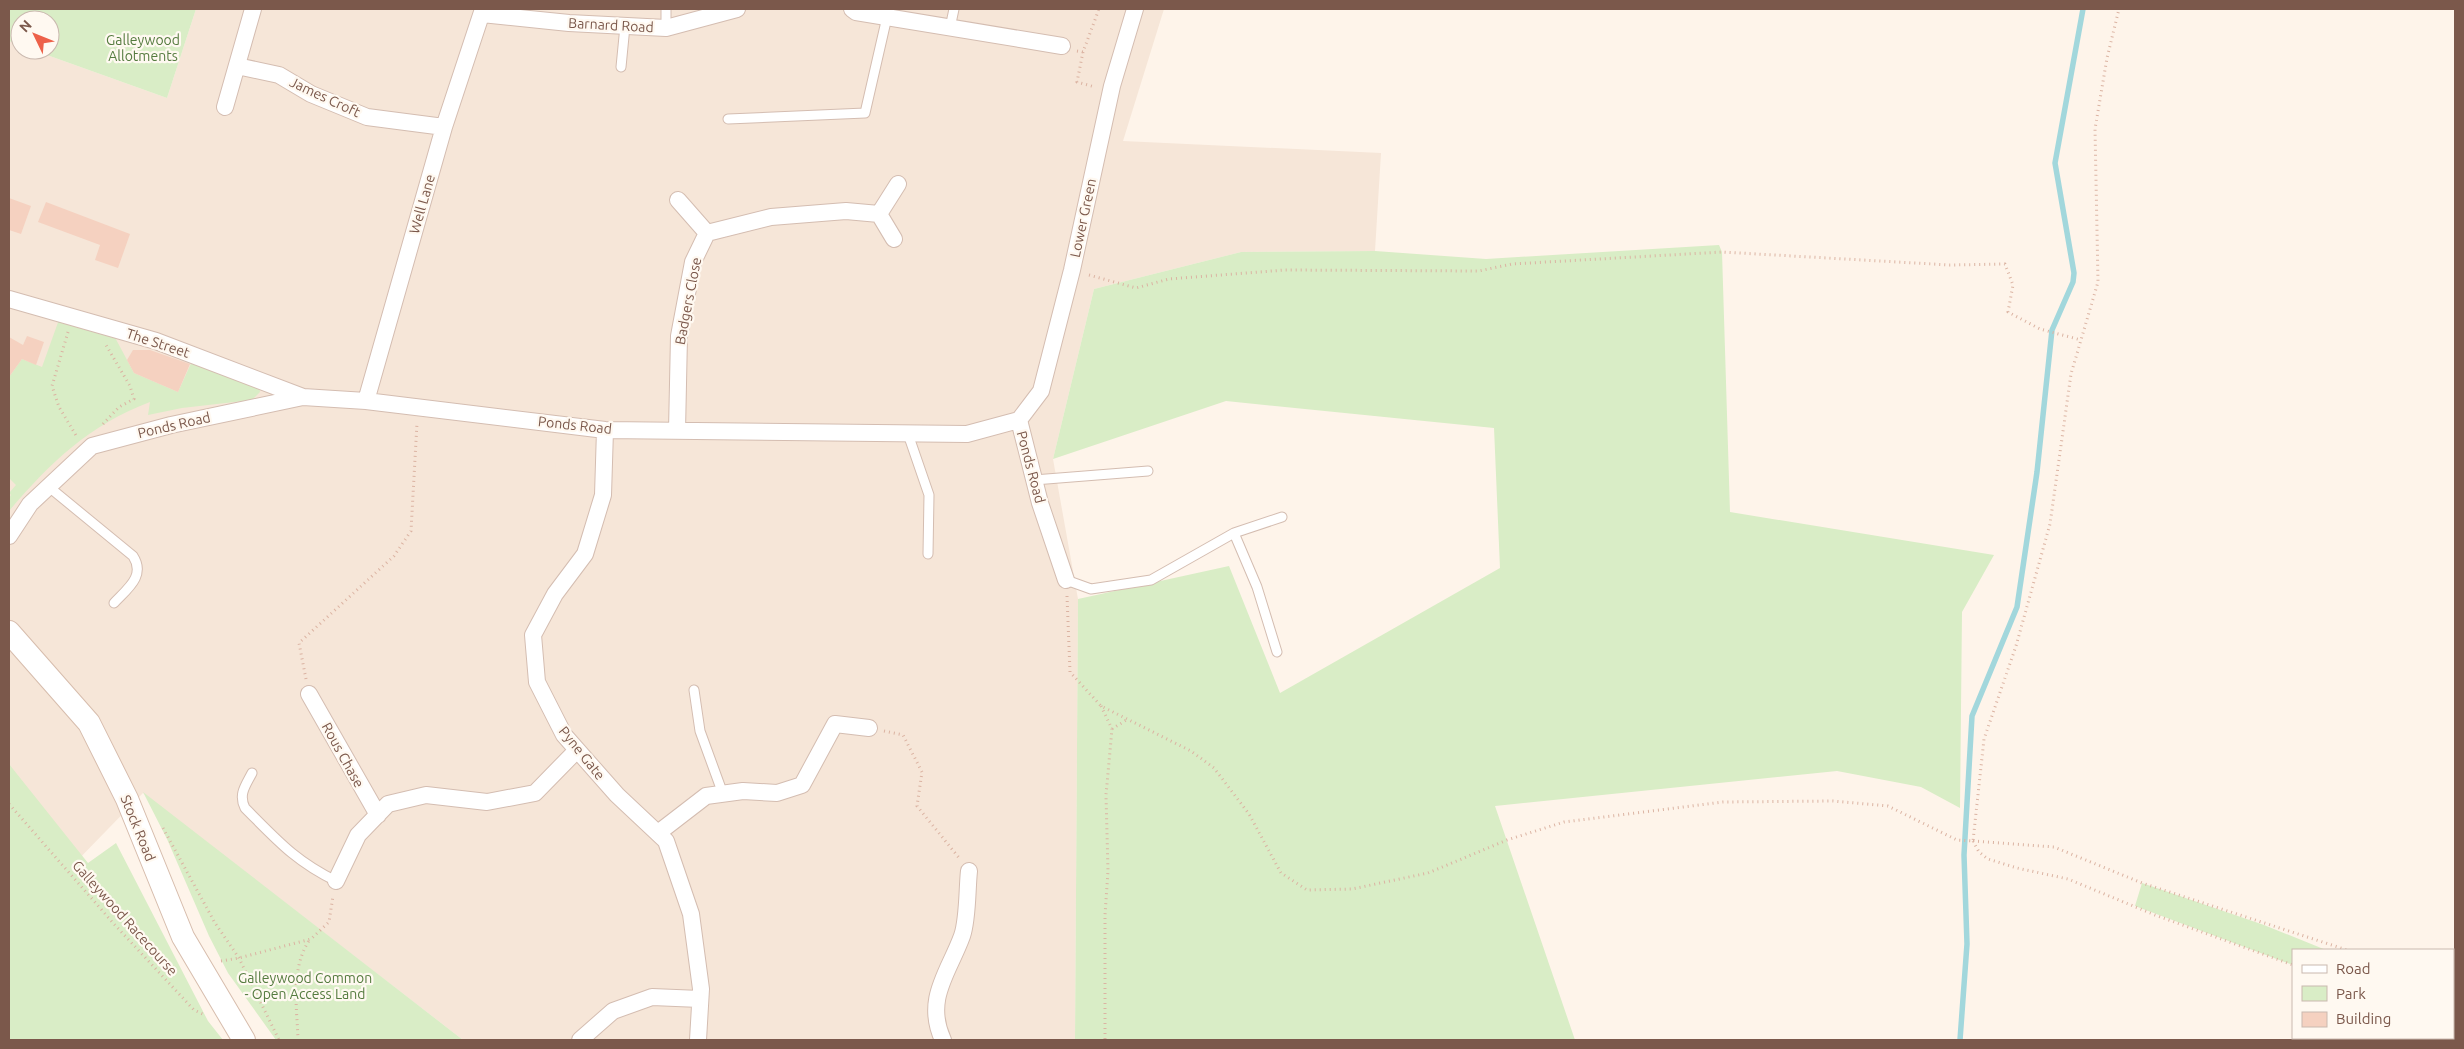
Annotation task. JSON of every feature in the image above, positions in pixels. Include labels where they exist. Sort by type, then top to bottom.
[{"type":"main road","name":"Stock Road","points":[[9,632],[89,723],[127,799],[159,883],[183,937],[242,1035]]},
{"type":"street","points":[[225,107],[254,9]]},
{"type":"street","name":"Barnard Road","points":[[483,12],[570,24],[666,28],[737,9]]},
{"type":"street","points":[[852,9],[856,12],[1062,46]]},
{"type":"street","name":"Lower Green","points":[[1019,420],[1041,391],[1072,270],[1111,91],[1135,9]]},
{"type":"street","name":"Well Lane","points":[[366,401],[444,127],[483,12]]},
{"type":"street","name":"James Croft","points":[[237,66],[279,75],[311,94],[367,117],[444,127]]},
{"type":"street","points":[[878,214],[898,184]]},
{"type":"street","points":[[678,200],[707,233],[771,217],[846,211],[878,214]]},
{"type":"street","points":[[878,214],[894,239]]},
{"type":"street","name":"Badgers Close","points":[[677,431],[679,336],[693,262],[707,233]]},
{"type":"street","name":"The Street","points":[[9,299],[70,324],[156,341],[303,397]]},
{"type":"street","name":"Ponds Road","points":[[9,536],[30,504],[92,446],[171,424],[303,397],[366,401],[605,430],[967,434],[1019,420],[1034,480],[1066,580]]},
{"type":"street","name":"Pyne Gate","points":[[605,430],[603,495],[585,554],[555,594],[533,635],[537,682],[564,735],[617,795],[666,841],[691,914],[701,989],[698,1040]]},
{"type":"street","name":"Rous Chase","points":[[309,694],[378,815]]},
{"type":"street","points":[[658,834],[706,796],[743,792],[778,793],[802,785],[835,724],[869,728]]},
{"type":"street","points":[[336,881],[358,836],[388,804],[426,795],[487,802],[535,792],[577,750]]},
{"type":"street","points":[[944,1040],[937,1027],[939,986],[963,934],[969,871]]},
{"type":"street","points":[[580,1040],[613,1012],[652,997],[700,999]]},
{"type":"lane","points":[[666,9],[666,28]]},
{"type":"lane","points":[[950,28],[954,9]]},
{"type":"lane","points":[[728,118],[865,113],[887,17]]},
{"type":"lane","points":[[621,67],[625,26]]},
{"type":"lane","points":[[908,434],[929,495],[928,554]]},
{"type":"lane","points":[[1034,480],[1148,471]]},
{"type":"lane","points":[[48,487],[133,556],[137,562],[138,577],[114,603]]},
{"type":"lane","points":[[1066,580],[1091,590],[1151,580],[1234,533],[1282,517]]},
{"type":"lane","points":[[1234,533],[1257,586],[1277,652]]},
{"type":"lane","points":[[694,690],[700,731],[723,794]]},
{"type":"lane","points":[[252,773],[242,793],[242,801],[246,808],[287,850],[306,865],[336,881]]},
{"type":"path","points":[[1100,9],[1083,52],[1077,82],[1111,91]]},
{"type":"path","points":[[2119,9],[2107,58],[2096,129],[2098,282],[2071,374],[2050,524],[2016,646],[1984,739],[1972,841],[1979,852],[1988,859],[2017,868],[2068,879],[2155,915],[2292,965]]},
{"type":"path","points":[[1062,46],[1083,52]]},
{"type":"path","points":[[1072,270],[1136,288],[1169,278],[1285,270],[1479,271],[1512,264],[1722,252],[1950,265],[2005,264],[2013,285],[2008,312],[2040,329],[2081,340]]},
{"type":"path","points":[[70,324],[76,334]]},
{"type":"path","points":[[70,324],[52,386],[59,407],[70,429],[77,438],[84,436]]},
{"type":"path","points":[[99,342],[106,345],[116,360],[134,399],[119,407],[99,428],[106,442]]},
{"type":"path","points":[[309,694],[299,643],[394,556],[411,531],[417,407]]},
{"type":"path","points":[[1066,580],[1070,672],[1101,706],[1112,729],[1106,795],[1108,871],[1105,915],[1105,1040]]},
{"type":"path","points":[[1101,706],[1192,752],[1214,768],[1249,814],[1280,873],[1307,890],[1352,889],[1428,873],[1507,840],[1564,822],[1723,802],[1833,800],[1888,806],[1957,840],[2054,847],[2142,883],[2344,949]]},
{"type":"path","points":[[1112,729],[1128,718]]},
{"type":"path","points":[[869,728],[902,735],[922,772],[917,806],[969,871]]},
{"type":"path","name":"Galleywood Racecourse","points":[[9,804],[114,924],[194,1010],[242,1035]]},
{"type":"path","points":[[159,820],[215,922],[239,958],[279,1040]]},
{"type":"path","points":[[298,1040],[296,986],[301,954],[311,939],[329,922],[336,881]]},
{"type":"path","points":[[196,961],[239,958],[311,939]]},
{"type":"shaded area","points":[[196,9],[1164,9],[1123,141],[1381,153],[1375,251],[1241,252],[1094,289],[1053,459],[1078,599],[1075,1040],[463,1040],[143,793],[72,866],[9,802],[9,41],[10,60],[60,60],[167,98]]},
{"type":"green space","name":"Galleywood Allotments","points":[[9,9],[196,9],[167,98],[60,60],[60,10],[10,10],[9,41]]},
{"type":"green space","points":[[1719,245],[1722,252],[1730,512],[1994,555],[1962,612],[1960,808],[1921,787],[1837,771],[1495,806],[1575,1040],[1075,1040],[1078,599],[1229,566],[1280,693],[1500,568],[1494,428],[1226,401],[1053,459],[1094,289],[1241,252],[1375,251],[1486,259]]},
{"type":"green space","points":[[61,314],[111,330],[134,373],[178,392],[193,359],[259,386],[260,392],[252,400],[182,408],[148,415],[150,402],[128,411],[108,422],[72,447],[40,477],[9,511],[9,498],[11,495],[9,493],[16,485],[9,478],[9,377],[22,359],[42,367]]},
{"type":"green space","name":"Galleywood Common - Open Access Land","points":[[9,764],[88,863],[116,843],[208,1021],[223,1040],[9,1040]]},
{"type":"green space","name":"Galleywood Common - Open Access Land","points":[[143,792],[463,1040],[276,1040],[228,973],[209,936],[167,839]]},
{"type":"green space","points":[[2142,883],[2264,925],[2324,949],[2292,949],[2292,965],[2135,906]]},
{"type":"building","points":[[9,198],[31,206],[21,234],[9,230]]},
{"type":"building","points":[[46,202],[130,234],[118,268],[95,260],[100,245],[38,222]]},
{"type":"building","points":[[27,336],[44,342],[36,365],[22,359],[9,377],[9,337],[23,345]]},
{"type":"building","points":[[133,350],[150,350],[190,364],[178,392],[134,373],[127,360]]},
{"type":"waterway","points":[[1960,1040],[1967,944],[1964,855],[1972,716],[2017,607],[2037,472],[2052,330],[2073,282],[2074,273],[2055,163],[2083,9]]}]
